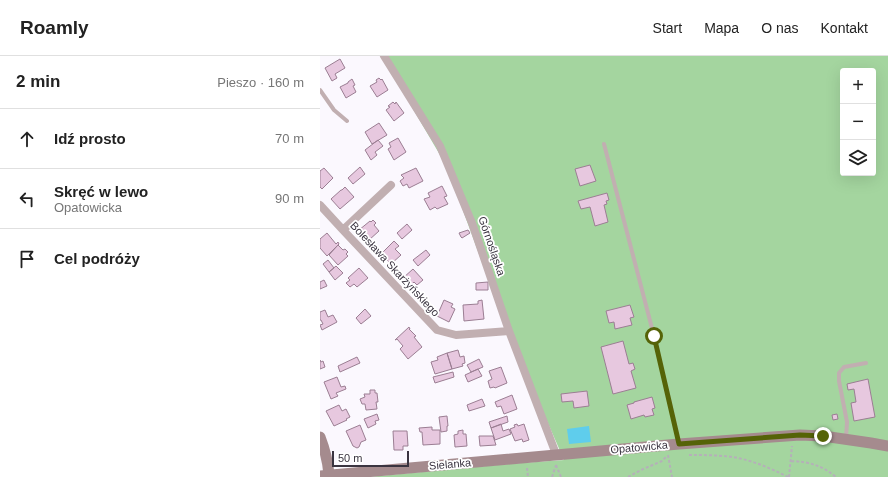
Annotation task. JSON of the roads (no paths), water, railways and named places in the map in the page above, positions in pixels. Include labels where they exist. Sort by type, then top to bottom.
[{"type":"street","name":"Górnośląska","points":[[384,56],[440,146],[472,223],[509,331],[556,460]]},
{"type":"street","points":[[343,230],[391,185]]},
{"type":"street","name":"Bolesława Skarżyńskiego","points":[[320,205],[437,330],[456,334],[509,331]]},
{"type":"street","name":"Opatowicka","points":[[556,460],[682,451],[800,435],[823,436],[888,446]]},
{"type":"street","points":[[320,437],[326,452],[328,464],[325,475]]},
{"type":"street","name":"Sielanka","points":[[325,475],[556,460]]},
{"type":"lane","points":[[320,90],[334,110],[347,121]]},
{"type":"lane","points":[[604,144],[682,451]]},
{"type":"lane","points":[[846,439],[847,422],[839,381],[839,373],[844,367],[866,363]]},
{"type":"water","points":[[589,426],[591,442],[569,444],[567,429]]}]
